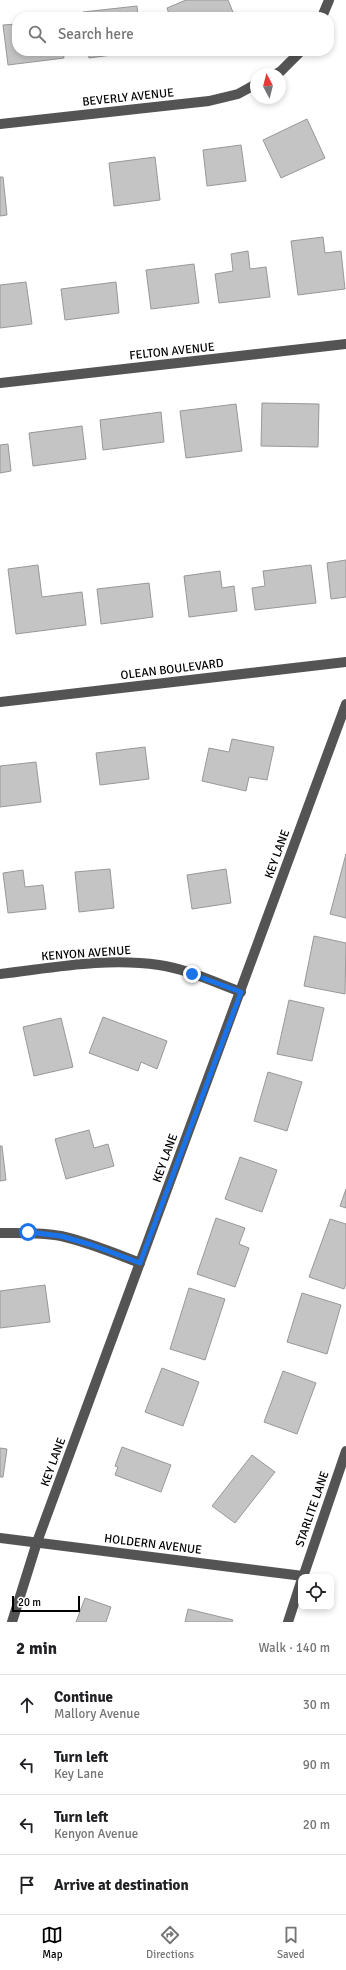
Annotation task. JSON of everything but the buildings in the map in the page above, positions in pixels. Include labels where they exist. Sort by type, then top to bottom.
[{"type":"street","points":[[324,12],[329,0]]},
{"type":"street","points":[[283,68],[296,56]]},
{"type":"street","name":"BEVERLY AVENUE","points":[[0,124],[209,101],[238,94],[250,87]]},
{"type":"street","name":"FELTON AVENUE","points":[[0,383],[346,344]]},
{"type":"street","name":"OLEAN BOULEVARD","points":[[0,702],[346,662]]},
{"type":"street","name":"KEY LANE","points":[[12,1622],[37,1542],[346,704]]},
{"type":"street","name":"KENYON AVENUE","points":[[0,974],[128,961],[161,965],[192,974],[241,992]]},
{"type":"street","points":[[0,1233],[28,1232],[61,1236],[92,1245],[140,1263]]},
{"type":"street","name":"STARLITE LANE","points":[[303,1574],[346,1450]]},
{"type":"street","name":"HOLDERN AVENUE","points":[[0,1538],[298,1577]]},
{"type":"street","name":"STARLITE LANE","points":[[288,1622],[298,1591]]},
{"type":"route","points":[[28,1232],[61,1236],[92,1245],[140,1263],[241,992],[192,974]]}]
